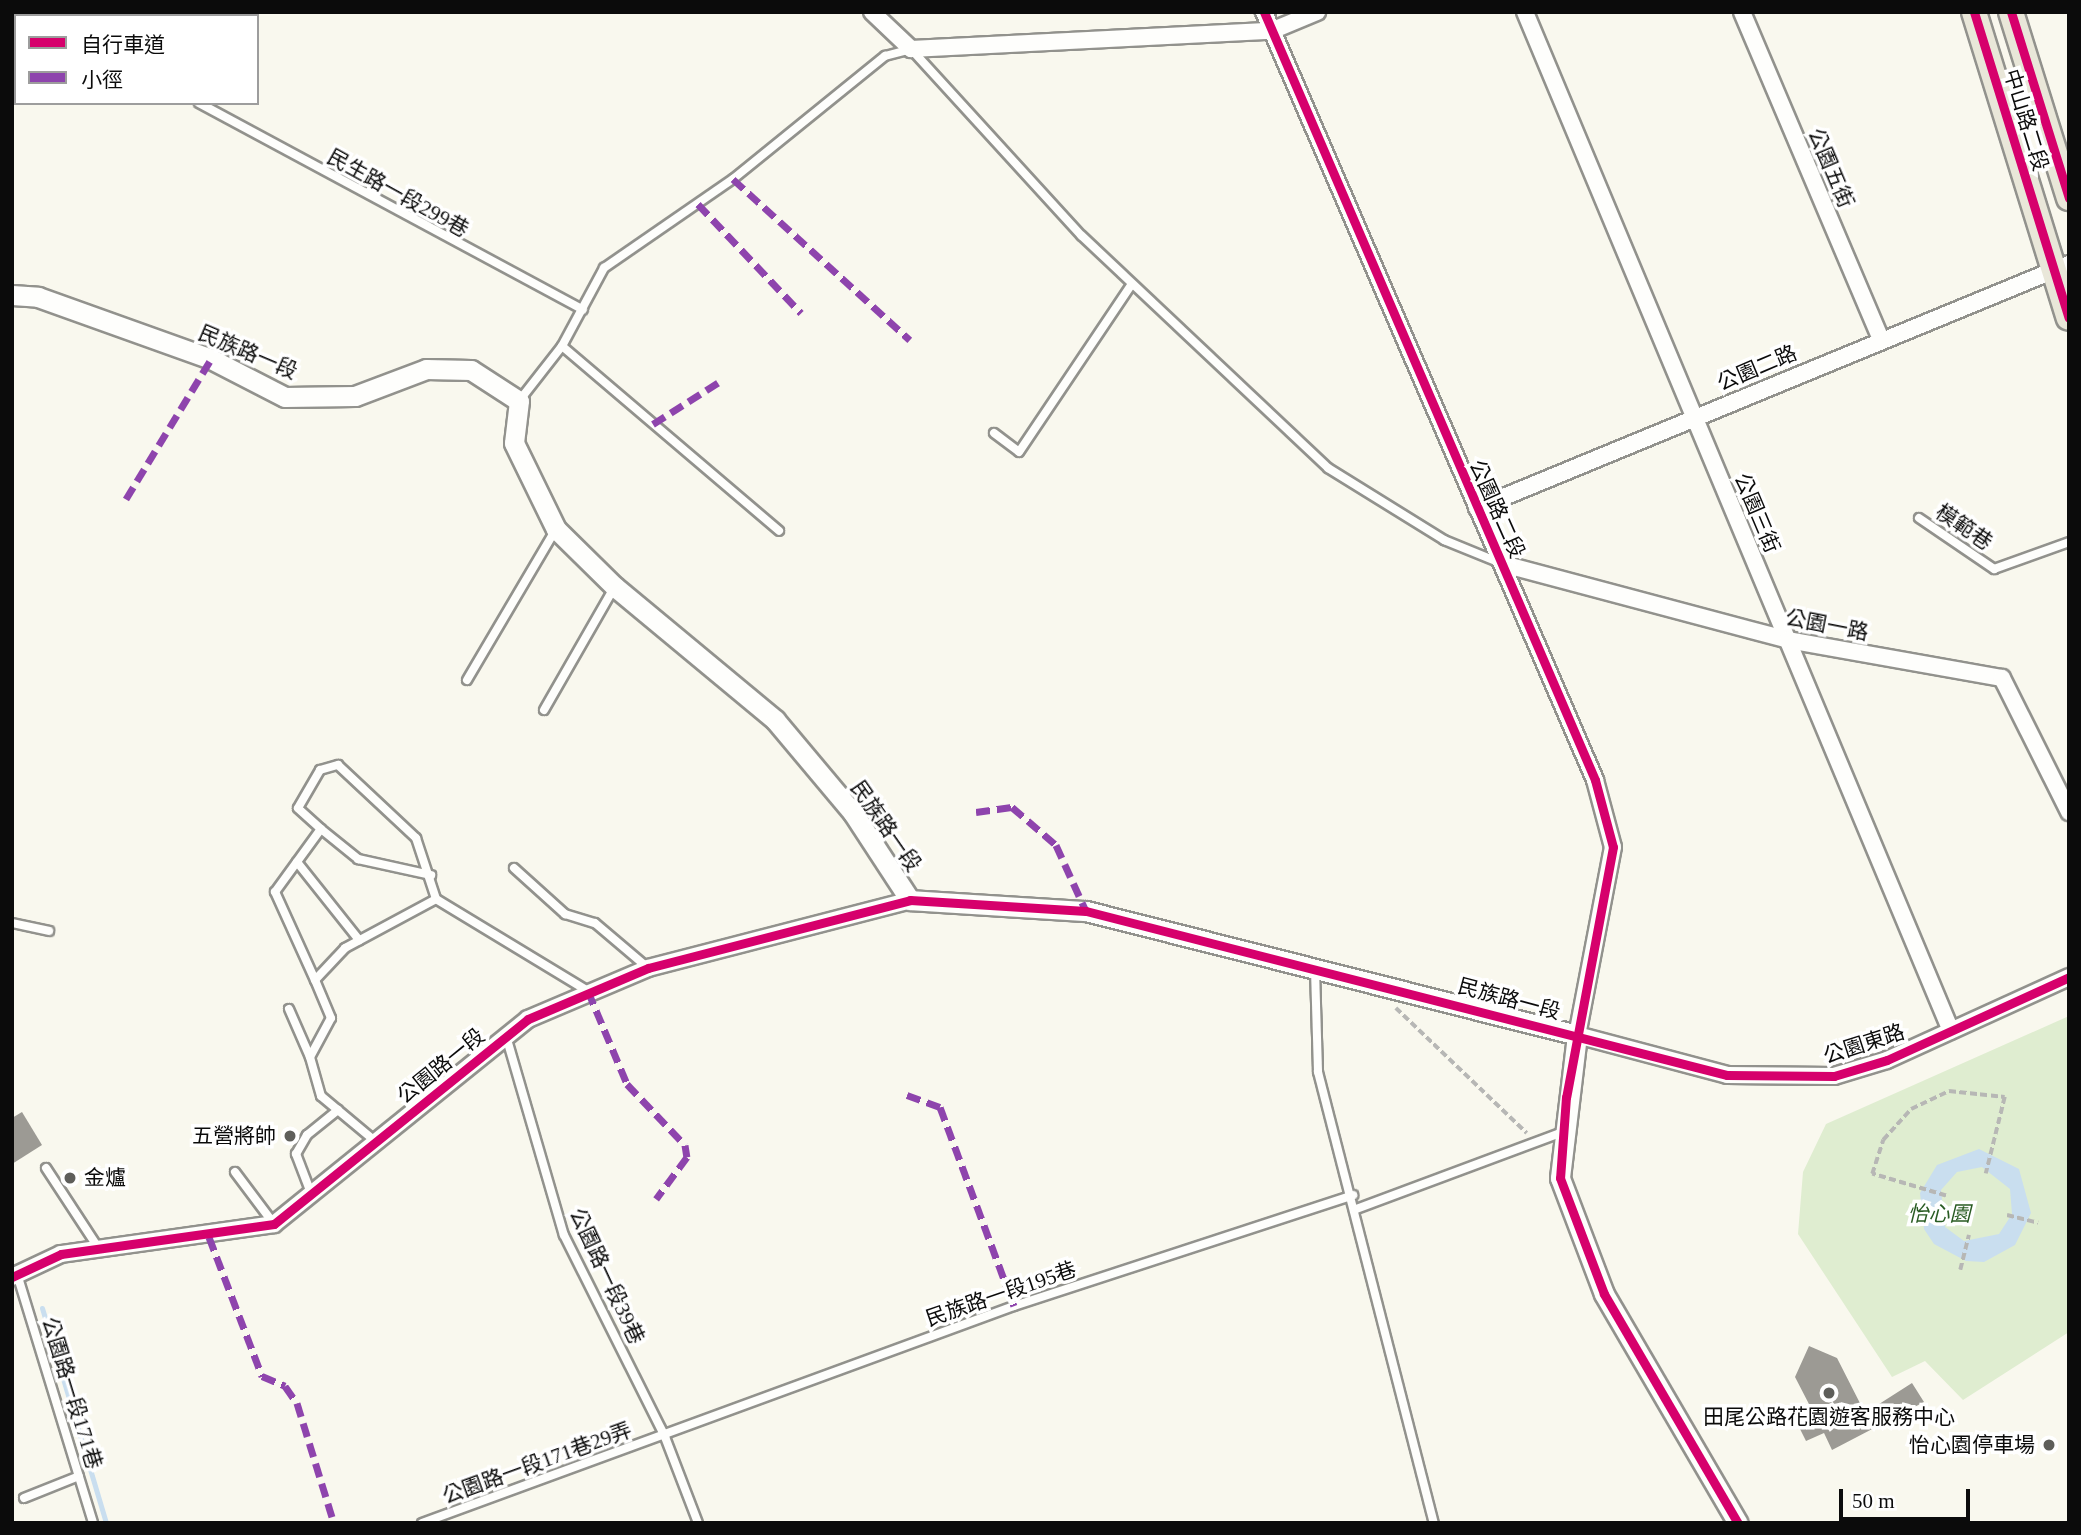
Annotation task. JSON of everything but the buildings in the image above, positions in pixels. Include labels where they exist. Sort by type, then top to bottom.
[{"type":"main road","name":"中山路二段","points":[[1974,12],[2061,266],[2069,318]]},
{"type":"main road","name":"中山路二段","points":[[2011,12],[2069,198]]},
{"type":"street","points":[[872,12],[911,49],[1271,31],[1317,12]]},
{"type":"street","name":"公園路二段","points":[[1264,12],[1595,780],[1613,847],[1577,1035]]},
{"type":"street","name":"公園三街","points":[[1525,12],[1951,1031]]},
{"type":"street","name":"公園五街","points":[[1742,12],[1881,340]]},
{"type":"street","name":"公園二路","points":[[1477,508],[2061,266]]},
{"type":"street","name":"民族路一段","points":[[12,295],[38,297],[211,359],[285,397],[355,396],[426,369],[471,370],[519,401],[514,443],[556,529],[615,587],[775,720],[853,813],[910,900],[994,900],[1086,911],[1577,1035],[1563,1132],[1560,1178],[1604,1294],[1738,1523]]},
{"type":"street","name":"公園一路","points":[[1503,564],[1788,640],[2002,678],[2069,812]]},
{"type":"street","name":"公園路一段","points":[[274,1224],[506,1036],[588,991],[648,968],[910,900]]},
{"type":"street","name":"公園東路","points":[[1577,1035],[1727,1075],[1797,1079],[1834,1076],[1887,1060],[2069,977]]},
{"type":"street","points":[[15,1276],[61,1254],[274,1224]]},
{"type":"lane","points":[[519,401],[562,346],[604,268],[733,179],[885,56],[911,49],[1132,284],[1328,468],[1444,540],[1503,564]]},
{"type":"lane","name":"民生路一段299巷","points":[[202,105],[583,310]]},
{"type":"lane","points":[[994,433],[1019,452],[1132,284]]},
{"type":"lane","points":[[562,346],[779,531]]},
{"type":"lane","name":"模範巷","points":[[1919,518],[1994,569],[2069,542]]},
{"type":"lane","points":[[467,680],[556,529]]},
{"type":"lane","points":[[544,710],[615,587]]},
{"type":"lane","points":[[431,875],[358,859],[298,808],[307,783],[338,765],[416,838],[431,875],[436,899],[588,991]]},
{"type":"lane","points":[[310,1057],[331,1018],[275,892],[321,829]]},
{"type":"lane","points":[[297,862],[359,940]]},
{"type":"lane","points":[[514,868],[565,914],[595,923],[648,968]]},
{"type":"lane","points":[[314,980],[359,940],[436,899]]},
{"type":"lane","points":[[12,923],[49,931]]},
{"type":"lane","points":[[1315,967],[1318,1072],[1353,1195],[1434,1523]]},
{"type":"lane","points":[[289,1009],[310,1057],[321,1096],[375,1141]]},
{"type":"lane","name":"公園路一段39巷","points":[[506,1036],[564,1235],[665,1437],[698,1523]]},
{"type":"lane","points":[[311,1193],[296,1154],[307,1135],[338,1110]]},
{"type":"lane","points":[[1356,1209],[1563,1132]]},
{"type":"lane","points":[[46,1168],[99,1249]]},
{"type":"lane","points":[[235,1172],[274,1224]]},
{"type":"lane","name":"民族路一段195巷","points":[[665,1437],[1014,1306],[1353,1195]]},
{"type":"lane","name":"公園路一段171巷","points":[[15,1276],[93,1523]]},
{"type":"lane","name":"公園路一段171巷29弄","points":[[422,1523],[665,1437]]},
{"type":"lane","points":[[24,1498],[79,1476]]},
{"type":"path","points":[[1365,980],[1536,1142]]},
{"type":"path","points":[[1946,1196],[1872,1174],[1883,1140],[1911,1109],[1949,1091],[2005,1097],[1986,1174]]},
{"type":"path","points":[[2007,1215],[2038,1223]]},
{"type":"path","points":[[1961,1270],[1969,1235]]},
{"type":"green space","name":"怡心園","points":[[2069,1016],[2069,1332],[1963,1400],[1925,1361],[1892,1377],[1798,1234],[1803,1172],[1826,1124]]},
{"type":"water","points":[[1979,1149],[2019,1169],[2031,1213],[2015,1245],[1984,1262],[1966,1261],[1934,1244],[1924,1229],[1920,1193],[1937,1165]],"holes":[[[1982,1167],[2010,1189],[2012,1214],[1999,1234],[1964,1241],[1945,1227],[1941,1190],[1957,1172]]]},
{"type":"waterway","points":[[42,1308],[106,1523]]},
{"type":"marked path","points":[[733,179],[910,340]]},
{"type":"marked path","points":[[698,204],[801,313]]},
{"type":"marked path","points":[[126,499],[211,359]]},
{"type":"marked path","points":[[653,424],[722,380]]},
{"type":"marked path","points":[[976,812],[1012,807],[1056,845],[1086,911]]},
{"type":"marked path","points":[[588,991],[627,1084],[685,1145],[687,1157],[656,1199]]},
{"type":"marked path","points":[[907,1095],[940,1107],[1014,1306]]},
{"type":"marked path","points":[[209,1237],[262,1376],[285,1386],[297,1403],[334,1523]]},
{"type":"cycle path","points":[[1264,12],[1595,780],[1613,847],[1566,1097],[1560,1178],[1604,1294],[1738,1523]]},
{"type":"cycle path","points":[[1974,12],[2069,318]]},
{"type":"cycle path","points":[[2011,12],[2069,198]]},
{"type":"cycle path","points":[[12,1277],[61,1254],[274,1224],[528,1019],[648,968],[910,900],[1086,911],[1727,1075],[1834,1076],[1887,1060],[2069,977]]},
{"type":"place","name":"五營將帥","points":[[290,1136]]},
{"type":"place","name":"金爐","points":[[70,1178]]},
{"type":"place","name":"田尾公路花園遊客服務中心","points":[[1829,1393]]},
{"type":"place","name":"怡心園停車場","points":[[2049,1445]]}]
